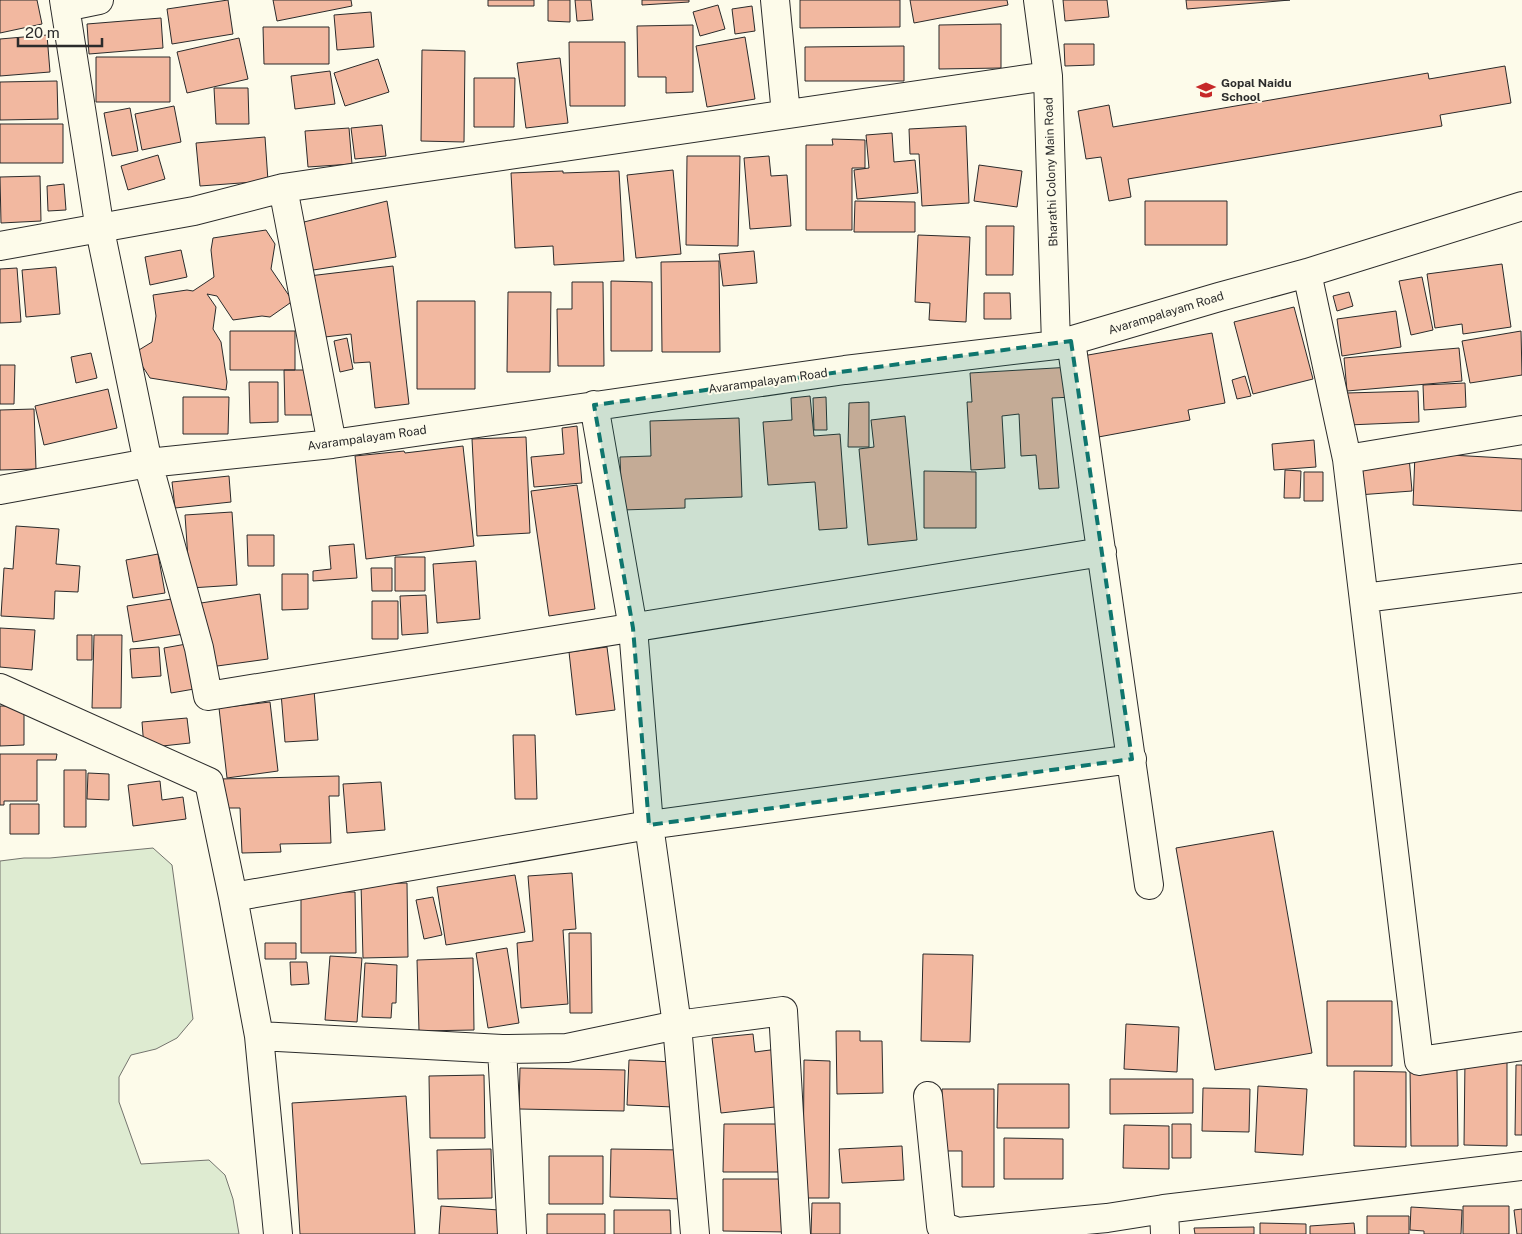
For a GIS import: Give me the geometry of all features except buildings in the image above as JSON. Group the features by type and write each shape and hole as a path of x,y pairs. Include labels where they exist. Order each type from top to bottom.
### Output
{"street":[{"path":"99,0 64,3 100,230 148,463 199,648 208,696 1102,552"},
{"path":"775,0 786,114"},
{"name":"Bharathi Colony Main Road","path":"1038,0 1048,76 1064,343 1102,552 1149,885"},
{"path":"0,246 100,230 194,211 283,188 1048,76"},
{"path":"283,188 332,444"},
{"name":"Avarampalayam Road","path":"0,490 148,463 332,444 845,370 1064,343 1307,273 1522,206"},
{"path":"1307,273 1347,459 1419,1060 1522,1046"},
{"path":"594,405 633,628 649,825 677,1025 695,1234"},
{"path":"1347,459 1522,430"},
{"path":"1364,598 1522,578"},
{"path":"0,688 209,782 259,1036 278,1234"},
{"path":"233,897 649,825 1132,759"},
{"path":"259,1036 502,1049 567,1048 677,1025 783,1011 796,1234"},
{"path":"502,1049 512,1234"},
{"path":"928,1096 941,1226 958,1232 1107,1218 1165,1221 1522,1166"}],"highlighted area":[{"path":"1071,341 1132,759 649,825 633,628 594,405"}],"green space":[{"path":"153,848 172,865 193,1019 177,1038 156,1049 131,1055 119,1077 119,1102 141,1164 209,1160 225,1175 233,1199 239,1234 0,1234 0,861"}],"place":[{"name":"Gopal Naidu School","path":"1206,90"}]}
